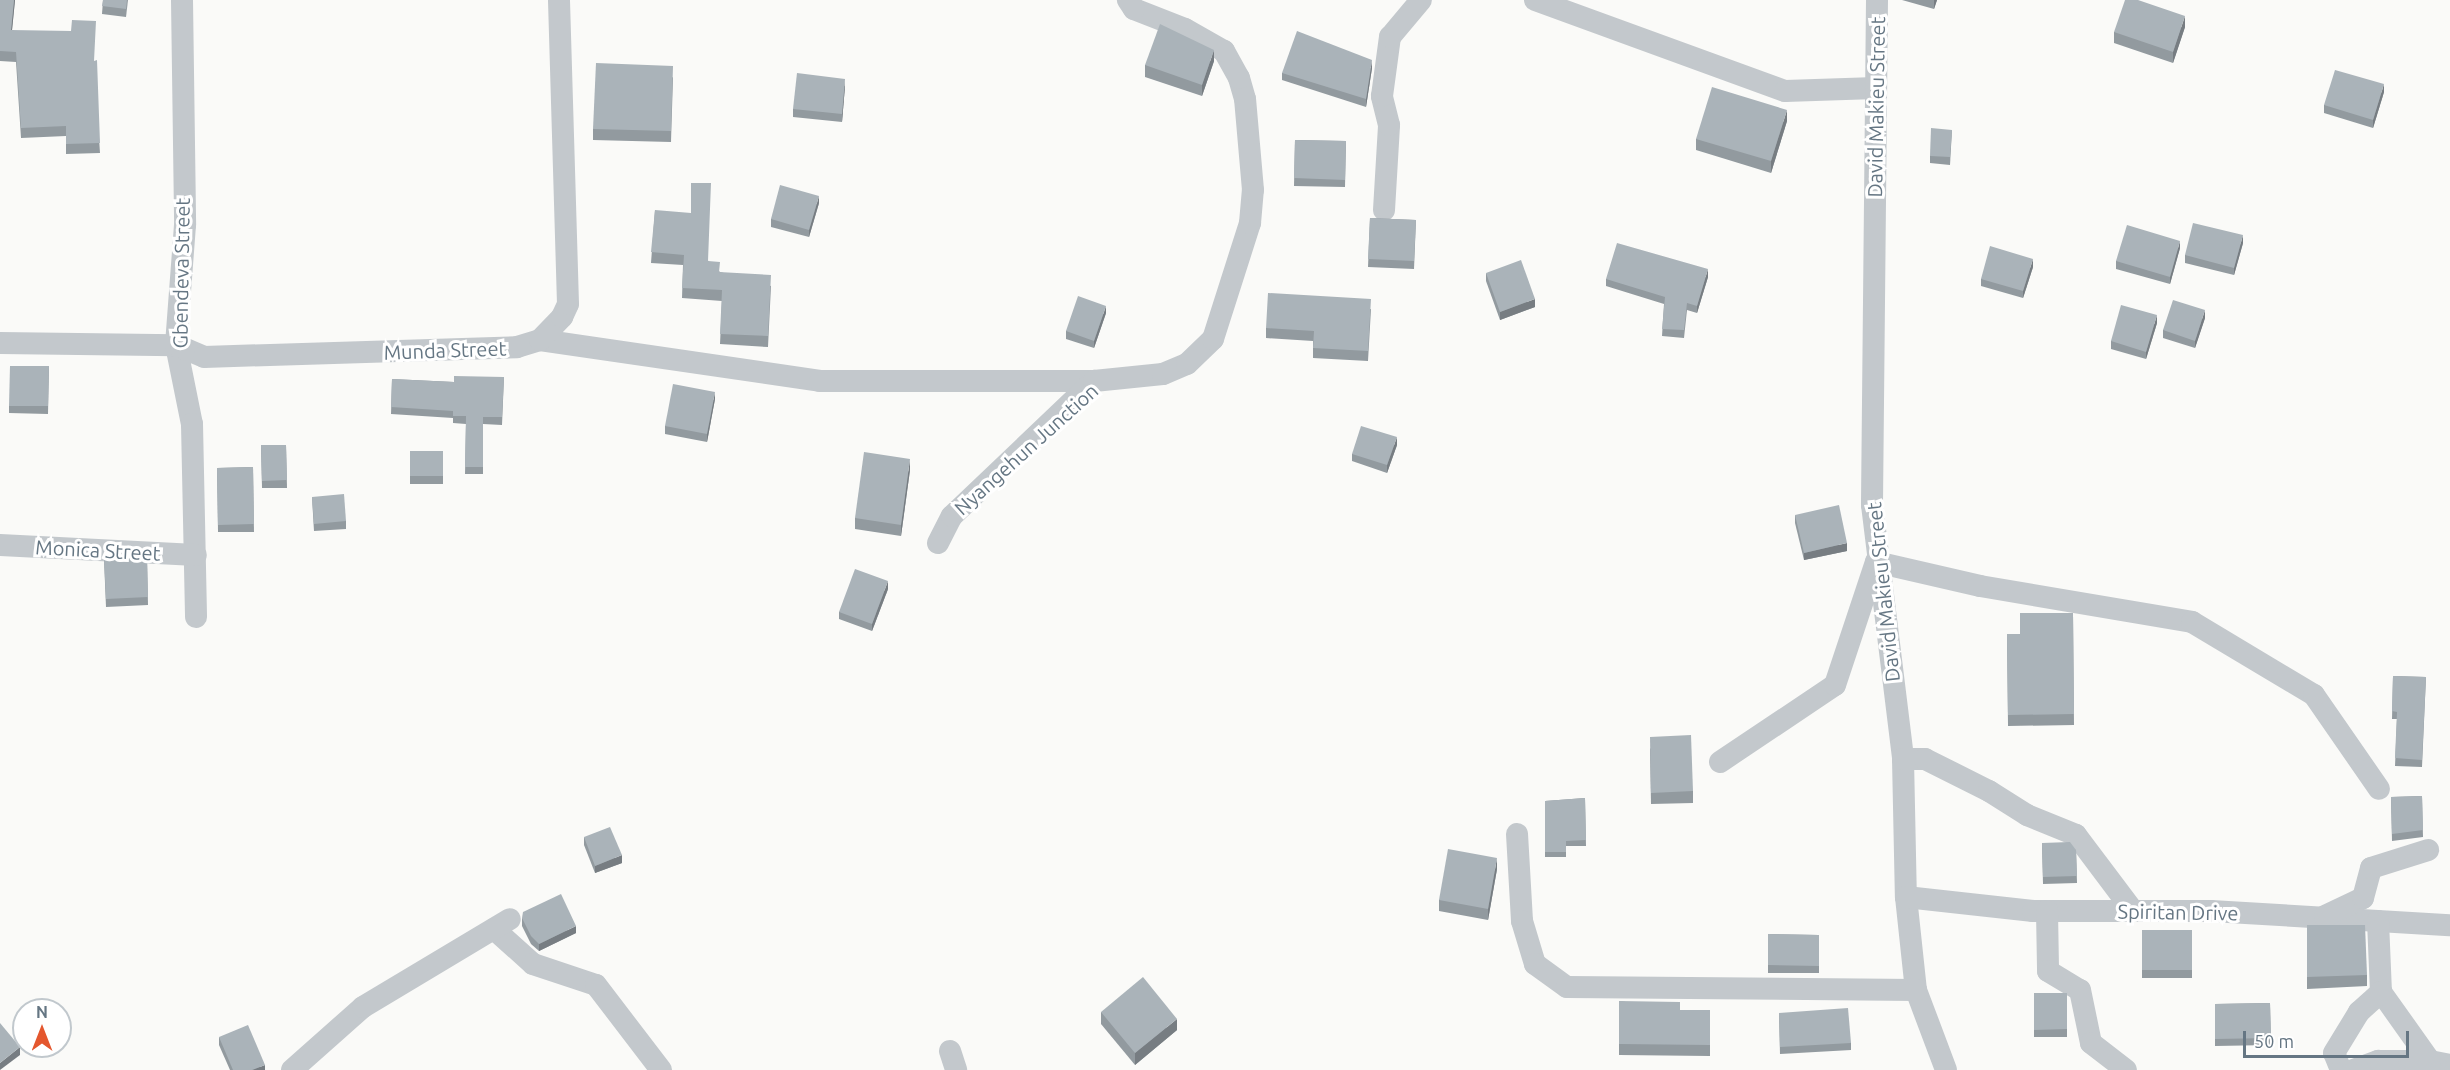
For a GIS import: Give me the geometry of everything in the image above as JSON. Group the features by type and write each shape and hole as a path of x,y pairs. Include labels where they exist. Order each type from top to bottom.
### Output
{"street":[{"name":"Gbendeva Street","path":"182,0 185,225 176,345 192,424 196,617"},
{"path":"540,340 562,317 568,304 559,0"},
{"name":"Nyangehun Junction","path":"938,543 952,516 1094,381 1163,374 1187,364 1213,339 1250,223 1253,190 1245,99 1231,59 1224,51 1185,29 1134,9 1128,0"},
{"path":"1384,210 1389,125 1382,96 1390,37 1421,0"},
{"path":"1535,0 1785,91 1876,88"},
{"name":"David Makieu Street","path":"1877,0 1872,505 1876,561 1903,759 1906,897 1916,990 1946,1070"},
{"name":"Munda Street","path":"0,343 176,345 204,357 334,355 517,347 540,340"},
{"path":"540,340 820,381 1094,381"},
{"name":"Monica Street","path":"0,545 196,555"},
{"path":"1720,762 1835,685 1876,561 1980,586 2192,622 2314,695 2379,789"},
{"path":"1903,759 1925,759 1989,791 2026,815 2076,835 2133,911"},
{"path":"1517,834 1522,921 1534,964 1567,987 1916,990"},
{"path":"2324,917 2363,898 2371,868 2428,850"},
{"name":"Spiritan Drive","path":"1906,897 2047,911 2133,911 2324,917 2450,926"},
{"path":"2047,911 2048,971 2080,990 2091,1044 2126,1070"},
{"path":"2378,921 2381,992 2440,1063"},
{"path":"292,1070 363,1006 502,924 533,964 596,985 662,1070"},
{"path":"2381,992 2359,1012 2334,1053 2338,1067 2378,1061 2440,1063"}],"building":[{"path":"0,0 14,0 11,30 71,31 72,20 96,21 94,61 97,60 100,143 66,144 66,126 21,128 16,52 0,51"},
{"path":"103,0 127,0 126,9 102,6"},
{"path":"2125,0 2138,0 2185,16 2173,52 2114,32"},
{"path":"1160,24 1214,50 1202,85 1145,65"},
{"path":"1297,31 1372,60 1366,99 1282,73"},
{"path":"596,63 673,66 671,131 593,129"},
{"path":"2335,70 2384,84 2373,120 2324,105"},
{"path":"797,73 845,79 842,114 793,109"},
{"path":"1712,87 1787,110 1771,161 1696,139"},
{"path":"1931,128 1952,130 1950,157 1930,156"},
{"path":"1295,140 1346,141 1345,180 1294,178"},
{"path":"691,183 711,183 708,261 720,262 719,272 771,275 768,336 720,334 722,290 682,288 684,255 651,252 655,210 691,213"},
{"path":"780,185 819,196 809,230 771,219"},
{"path":"1370,218 1416,220 1414,261 1368,259"},
{"path":"2193,223 2243,235 2234,268 2185,255"},
{"path":"2127,225 2180,241 2170,277 2116,261"},
{"path":"1617,243 1708,269 1697,306 1687,303 1684,330 1662,329 1665,297 1606,279"},
{"path":"1990,246 2033,259 2023,291 1981,279"},
{"path":"1521,260 1535,299 1500,312 1486,273"},
{"path":"1268,293 1371,299 1368,351 1313,348 1314,331 1266,328"},
{"path":"1078,296 1106,306 1094,341 1066,331"},
{"path":"2173,300 2205,310 2195,341 2163,330"},
{"path":"2121,305 2157,315 2146,352 2111,341"},
{"path":"10,366 49,366 48,406 9,406"},
{"path":"454,376 504,377 502,417 483,417 483,467 465,467 466,416 453,416 453,411 391,407 392,379 454,382"},
{"path":"673,384 715,392 707,434 665,426"},
{"path":"1361,426 1397,437 1387,465 1352,454"},
{"path":"261,445 286,445 287,480 262,481"},
{"path":"410,451 443,451 443,476 410,476"},
{"path":"864,452 910,459 901,525 855,518"},
{"path":"253,467 254,524 218,525 217,468"},
{"path":"344,494 346,521 314,524 312,497"},
{"path":"1839,505 1847,543 1804,553 1795,515"},
{"path":"147,558 148,597 106,599 104,559"},
{"path":"855,569 888,581 872,624 839,612"},
{"path":"2020,613 2073,613 2074,714 2008,715 2007,634 2020,634"},
{"path":"2393,676 2426,677 2422,760 2395,758 2397,712 2392,711"},
{"path":"1691,735 1693,791 1651,793 1650,737"},
{"path":"2422,796 2423,830 2392,834 2391,797"},
{"path":"1585,798 1586,840 1566,841 1566,852 1545,852 1545,801"},
{"path":"610,827 622,855 595,866 584,837"},
{"path":"2070,842 2076,850 2077,876 2043,877 2042,843"},
{"path":"1448,849 1497,858 1488,909 1439,900"},
{"path":"561,894 576,926 539,944 531,936 522,918 523,912"},
{"path":"2307,925 2365,925 2367,975 2307,977"},
{"path":"2142,930 2192,930 2192,970 2142,970"},
{"path":"1768,934 1819,935 1819,966 1768,965"},
{"path":"1143,977 1177,1019 1135,1053 1101,1012"},
{"path":"2034,993 2067,993 2067,1029 2034,1030"},
{"path":"1619,1001 1680,1002 1680,1010 1710,1010 1710,1045 1619,1044"},
{"path":"2270,1003 2271,1038 2215,1039 2215,1004"},
{"path":"1848,1008 1851,1043 1780,1047 1779,1013"},
{"path":"0,1023 12,1037 12,1053 0,1063"},
{"path":"248,1025 265,1065 252,1070 233,1070 219,1037"}]}
